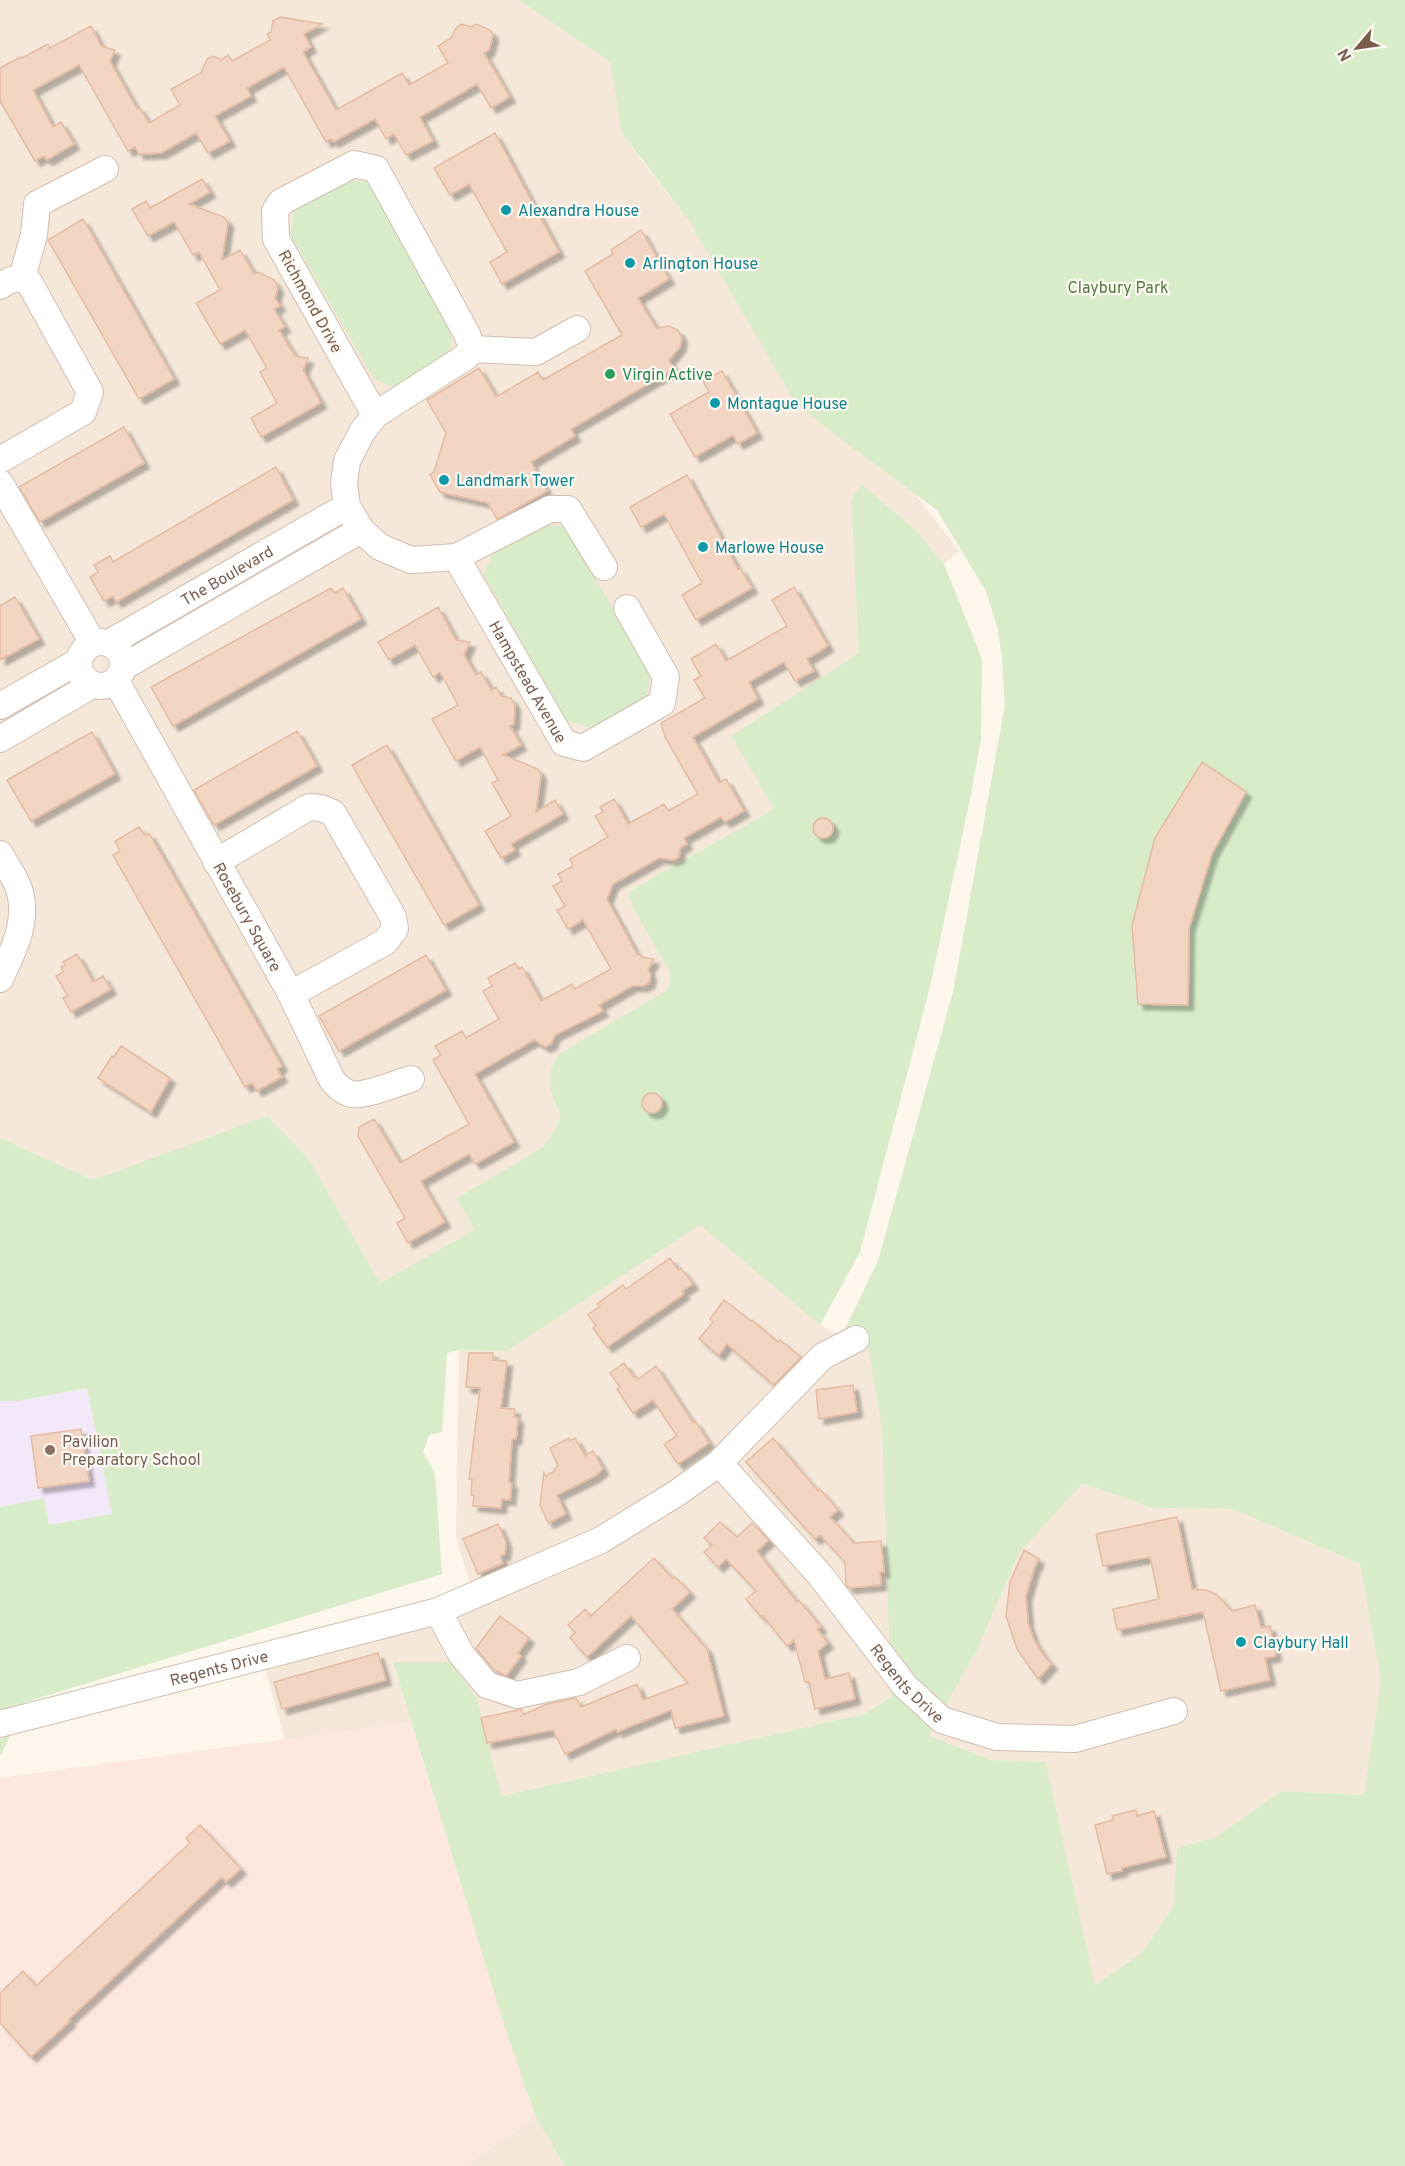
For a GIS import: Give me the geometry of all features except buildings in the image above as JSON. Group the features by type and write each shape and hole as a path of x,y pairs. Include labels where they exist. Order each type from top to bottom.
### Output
{"street":[{"name":"Richmond Drive","path":"375,415 276,239 275,211 280,202 354,164 376,169 467,334 472,349"},
{"path":"0,460 83,412 90,392 29,282 11,282 34,234 37,204 105,169"},
{"path":"577,329 536,352 472,349 466,356 375,415 362,432 347,461 344,483 347,506 361,530 380,547 411,560 456,557 550,509 568,509 604,567"},
{"path":"0,483 94,649"},
{"name":"The Boulevard","path":"0,706 94,649 347,506"},
{"name":"The Boulevard","path":"0,738 110,678 361,530"},
{"name":"Hampstead Avenue","path":"456,557 564,742 580,748 584,748 662,703 666,677 627,608"},
{"path":"94,649 120,652 110,678 83,678 80,673 94,649"},
{"name":"Rosebury Square","path":"110,678 291,994 332,1080 352,1095 411,1078"},
{"path":"216,862 309,807 321,808 333,813 393,917 395,929 385,942 291,994"},
{"path":"0,854 20,891 22,913 20,931 0,979"},
{"name":"Regents Drive","path":"0,1724 438,1611 601,1540 676,1494 719,1463 823,1356 856,1339"},
{"name":"Regents Drive","path":"719,1463 820,1575 905,1686 942,1720 997,1737 1075,1739 1174,1711"},
{"path":"438,1611 461,1654 487,1685 517,1695 579,1682 627,1658"}],"shaded area":[{"path":"0,0 519,0 610,62 622,133 689,221 847,444 915,494 959,551 944,564 916,530 861,484 851,501 859,653 731,736 774,809 633,889 637,915 669,971 670,982 667,990 625,1015 556,1103 560,1115 556,1128 543,1147 457,1198 474,1230 380,1283 309,1159 267,1117 93,1180 0,1138"},
{"path":"700,1225 820,1325 869,1350 882,1429 891,1697 864,1714 500,1796 477,1699 393,1662 411,1722 285,1740 262,1658 474,1596 456,1537 459,1350 507,1351"},
{"name":"Pavilion Preparatory School","path":"87,1388 112,1514 49,1525 44,1498 0,1507 0,1401 17,1401"},
{"path":"1083,1483 1152,1508 1232,1509 1360,1564 1381,1681 1364,1795 1281,1791 1216,1837 1177,1848 1173,1907 1143,1952 1095,1985 1046,1762 991,1760 929,1737 977,1650 1019,1553"},
{"path":"411,1722 503,2022 536,2118 465,2166 0,2166 0,1778"},
{"path":"536,2118 565,2166 465,2166"}],"green space":[{"name":"Claybury Park","path":"519,0 1405,0 1405,2166 565,2166 536,2118 503,2022 393,1662 449,1662 477,1698 501,1796 864,1714 891,1697 882,1429 869,1350 842,1335 878,1261 953,992 1005,705 997,626 986,591 937,510 847,444 795,402 689,221 622,133 610,62","holes":["1083,1483 1152,1508 1232,1509 1360,1564 1381,1681 1364,1795 1281,1791 1216,1837 1177,1848 1173,1907 1143,1952 1095,1985 1046,1762 991,1760 929,1736 977,1650 1019,1553"]},
{"path":"349,181 369,182 453,332 450,353 393,387 374,379 290,234 294,211"},
{"path":"861,484 916,530 944,564 982,659 981,739 930,987 860,1252 820,1325 700,1225 507,1351 459,1350 447,1353 442,1432 429,1435 423,1452 435,1473 442,1574 26,1702 0,1757 0,1507 44,1498 49,1525 112,1514 87,1388 17,1401 0,1401 0,1138 93,1180 267,1116 309,1159 380,1283 474,1230 457,1198 543,1147 556,1128 560,1115 549,1078 559,1054 667,990 670,982 669,971 637,915 628,894 633,889 774,809 731,736 859,653 851,500"},
{"path":"545,524 566,527 651,675 646,699 591,728 567,721 484,575 492,554"}],"place":[{"name":"Alexandra House","path":"506,210"},
{"name":"Arlington House","path":"630,263"},
{"name":"Virgin Active","path":"610,374"},
{"name":"Montague House","path":"715,403"},
{"name":"Landmark Tower","path":"444,480"},
{"name":"Marlowe House","path":"703,547"},
{"name":"Pavilion Preparatory School","path":"50,1450"},
{"name":"Claybury Hall","path":"1241,1642"}]}
